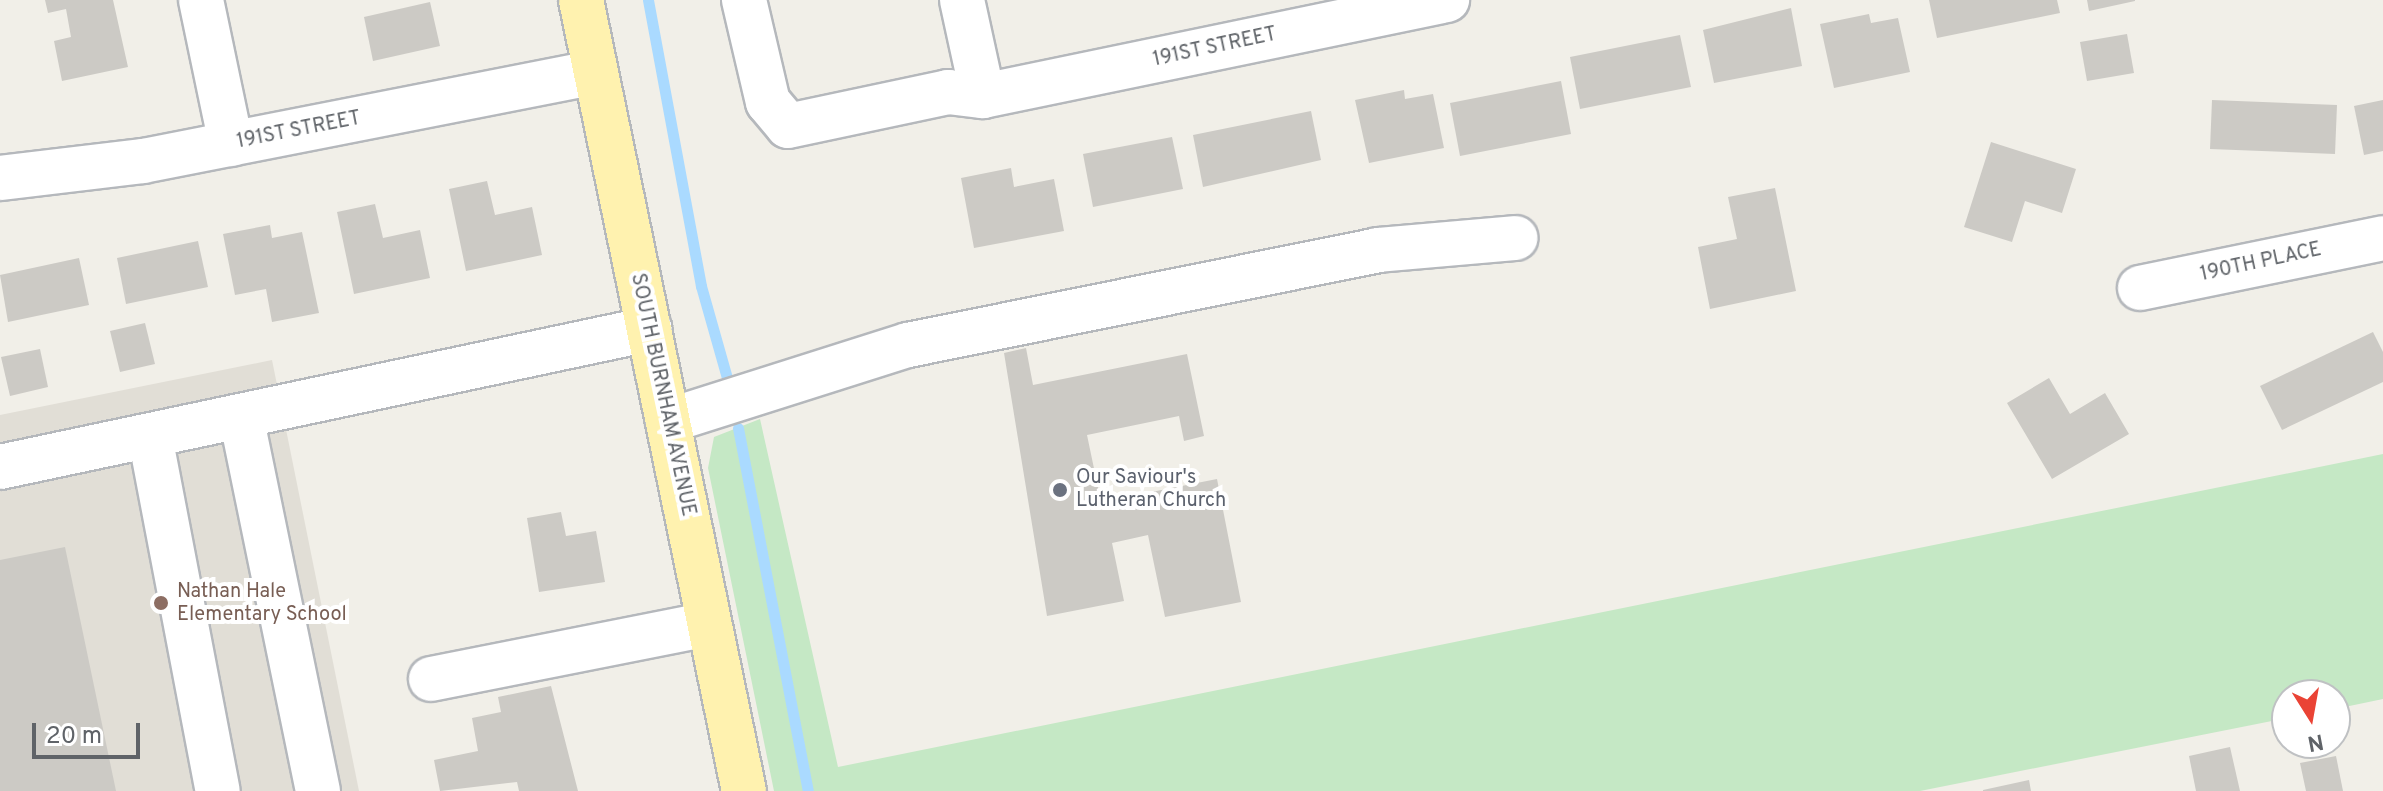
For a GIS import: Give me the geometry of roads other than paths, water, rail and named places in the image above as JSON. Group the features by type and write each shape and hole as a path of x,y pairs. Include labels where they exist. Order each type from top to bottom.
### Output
{"main road":[{"name":"SOUTH BURNHAM AVENUE","path":"581,0 744,791"}],"street":[{"path":"201,0 231,144"},
{"name":"191ST STREET","path":"744,0 768,102 788,126 948,92 983,96 1447,0"},
{"path":"962,0 983,96"},
{"name":"191ST STREET","path":"0,178 231,144 595,72"},
{"path":"668,421 908,345 1378,250 1515,238"},
{"name":"190TH PLACE","path":"2140,288 2383,238"},
{"path":"0,467 649,329"},
{"path":"241,416 318,791"},
{"path":"150,436 218,791"},
{"path":"431,679 709,624"}],"waterway":[{"path":"648,0 701,286 727,378"},
{"path":"738,428 808,791"}],"place":[{"name":"Our Saviour's Lutheran Church","path":"1060,490"},
{"name":"Nathan Hale Elementary School","path":"161,603"}]}
